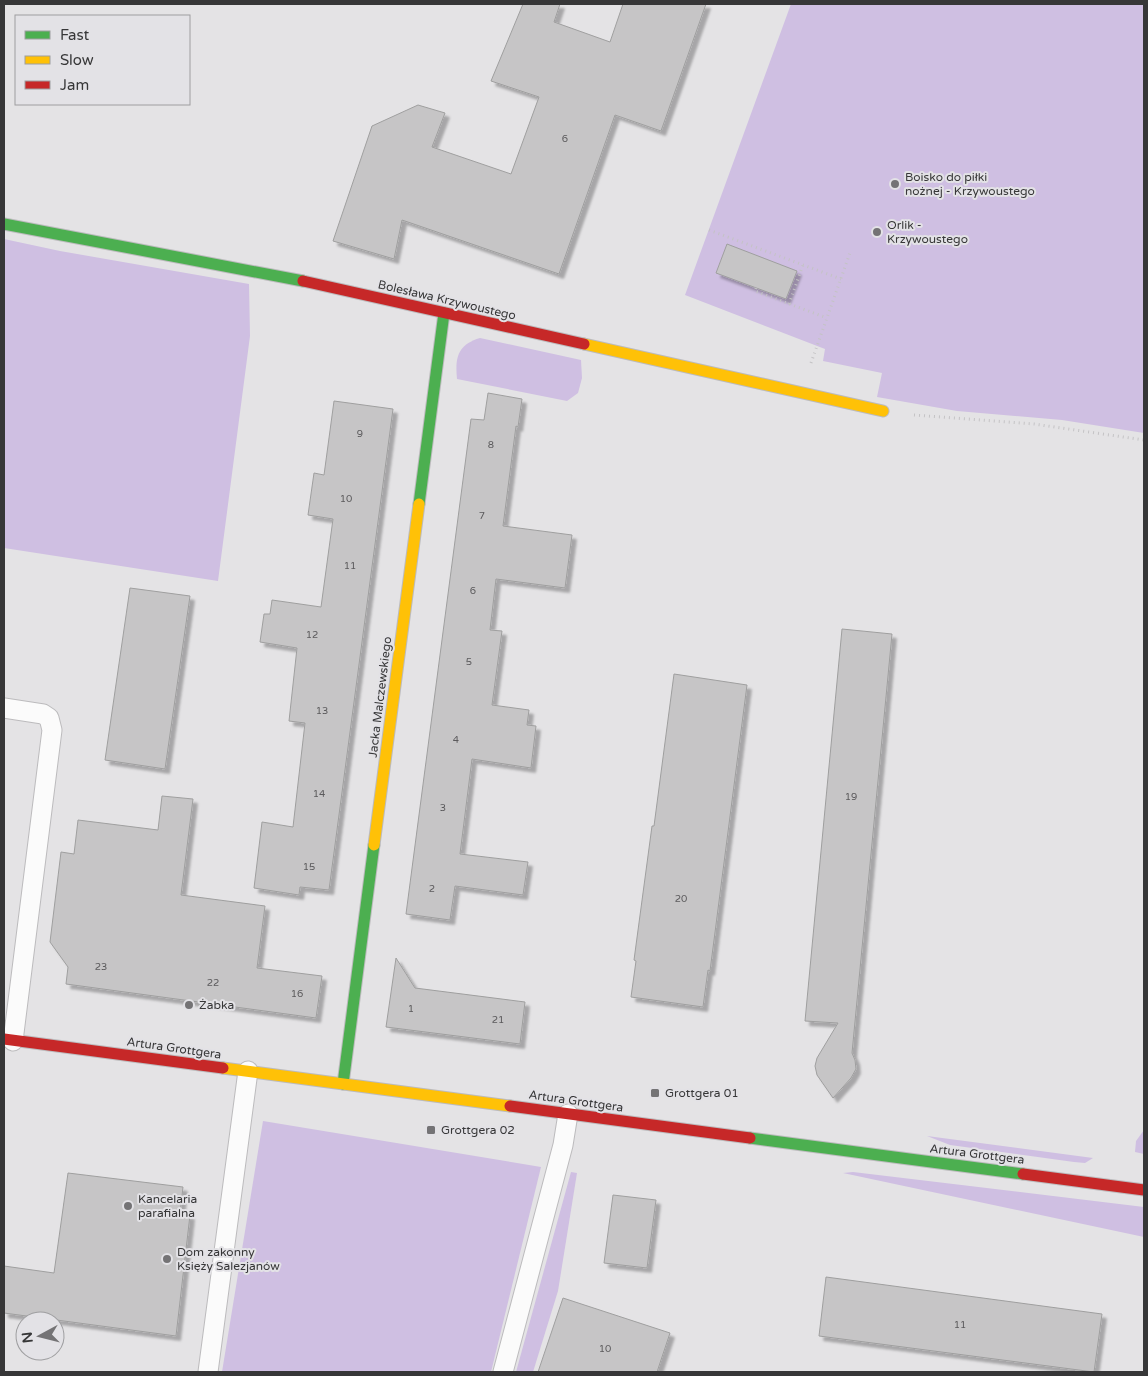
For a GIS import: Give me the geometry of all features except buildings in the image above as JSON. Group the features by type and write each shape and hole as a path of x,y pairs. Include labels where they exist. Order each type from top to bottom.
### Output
{"street":[{"name":"Bolesława Krzywoustego","path":"4,224 286,277 883,411"},
{"name":"Jacka Malczewskiego","path":"343,1084 444,313"},
{"name":"Artura Grottgera","path":"9,1040 1144,1190"}],"lane":[{"path":"4,708 43,714 49,718 51,723 9,1040"},
{"path":"208,1372 248,1072"},
{"path":"504,1372 559,1161 568,1114"}],"path":[{"path":"708,230 841,279"},
{"path":"801,393 851,250"},
{"path":"789,304 794,285 803,265"},
{"path":"756,288 755,291 827,318"},
{"path":"883,411 955,420 1034,424 1144,440"}],"shaded area":[{"path":"791,4 1144,4 1144,433 1062,420 957,411 877,397 882,373 823,361 825,349 685,295"},
{"path":"4,239 60,251 249,284 250,336 218,581 4,548"},
{"path":"480,338 581,360 582,378 578,393 567,401 457,379 457,359 459,353 466,344"},
{"path":"263,1121 541,1167 491,1372 222,1372"},
{"path":"1144,1130 1144,1154 1135,1152 1136,1141"},
{"path":"927,1136 1093,1158 1085,1163 1074,1162 950,1145"},
{"path":"571,1172 577,1173 558,1291 533,1372 516,1372"},
{"path":"853,1172 1144,1207 1144,1237 843,1173"}],"traffic: fast":[{"path":"4,224 303,281"},
{"path":"419,504 444,313"},
{"path":"343,1084 374,845"},
{"path":"750,1138 1023,1174"}],"traffic: slow":[{"path":"584,344 883,411"},
{"path":"374,845 419,504"},
{"path":"223,1068 510,1106"}],"traffic: jam":[{"path":"303,281 584,344"},
{"path":"4,1039 223,1068"},
{"path":"510,1106 750,1138"},
{"path":"1023,1174 1144,1190"}],"place":[{"name":"Boisko do piłki nożnej - Krzywoustego","path":"895,184"},
{"name":"Orlik - Krzywoustego","path":"877,232"},
{"name":"Żabka","path":"189,1005"},
{"name":"Grottgera 01","path":"655,1093"},
{"name":"Grottgera 02","path":"431,1130"},
{"name":"Kancelaria parafialna","path":"128,1206"},
{"name":"Dom zakonny Księży Salezjanów","path":"167,1259"}]}
